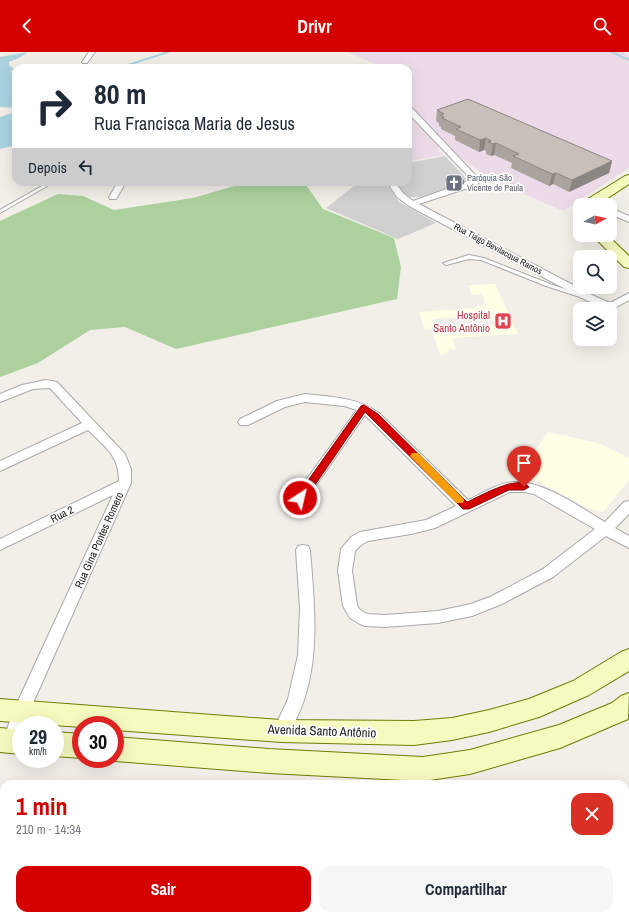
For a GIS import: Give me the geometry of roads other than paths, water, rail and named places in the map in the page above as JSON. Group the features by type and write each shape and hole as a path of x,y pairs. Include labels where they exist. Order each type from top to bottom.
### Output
{"main road":[{"path":"600,198 629,179"},
{"path":"607,242 627,258"},
{"name":"Avenida Santo Antônio","path":"10,711 281,731 414,733 452,729 489,721 531,709 581,688 629,659"},
{"path":"124,750 269,761 423,768 470,762 560,736 620,711 629,704"}],"street":[{"path":"85,62 92,52"},
{"path":"412,113 476,180 474,183 412,204"},
{"path":"113,197 120,186"},
{"name":"Rua Tiago Bevilacqua Ramos","path":"394,186 400,195 412,204 590,298 611,307 629,296"},
{"path":"617,214 629,219"},
{"name":"Rua Gina Pontes Romero","path":"0,398 35,384 44,383 53,385 121,457 125,469 125,483 10,711 11,741"},
{"path":"244,422 281,404 305,398 345,402 364,408 375,416 466,507"},
{"path":"300,498 364,408"},
{"path":"0,466 90,424"},
{"name":"Rua 2","path":"0,545 125,483"},
{"path":"629,506 606,529 575,551 548,573 497,600 472,610 438,617 385,621 365,620 355,614 350,606 345,571 348,549 356,541 365,536 411,529 430,524 508,487 524,487 538,490 606,529 629,543"},
{"path":"281,731 296,700 306,654 307,609 303,550"}],"lane":[{"path":"0,212 45,186"},
{"path":"446,263 468,257 482,259 548,286 590,298"}],"water":[{"path":"28,52 9,62 9,65 12,67 12,70 10,72 12,72 12,108 0,107 0,57"},
{"path":"12,113 12,146 0,149 0,117"}],"waterway":[{"path":"131,64 168,52"},
{"path":"612,52 629,60"}],"place":[{"name":"Paróquia São Vicente de Paula","path":"454,183"},
{"name":"Hospital Santo Antônio","path":"503,321"}]}
